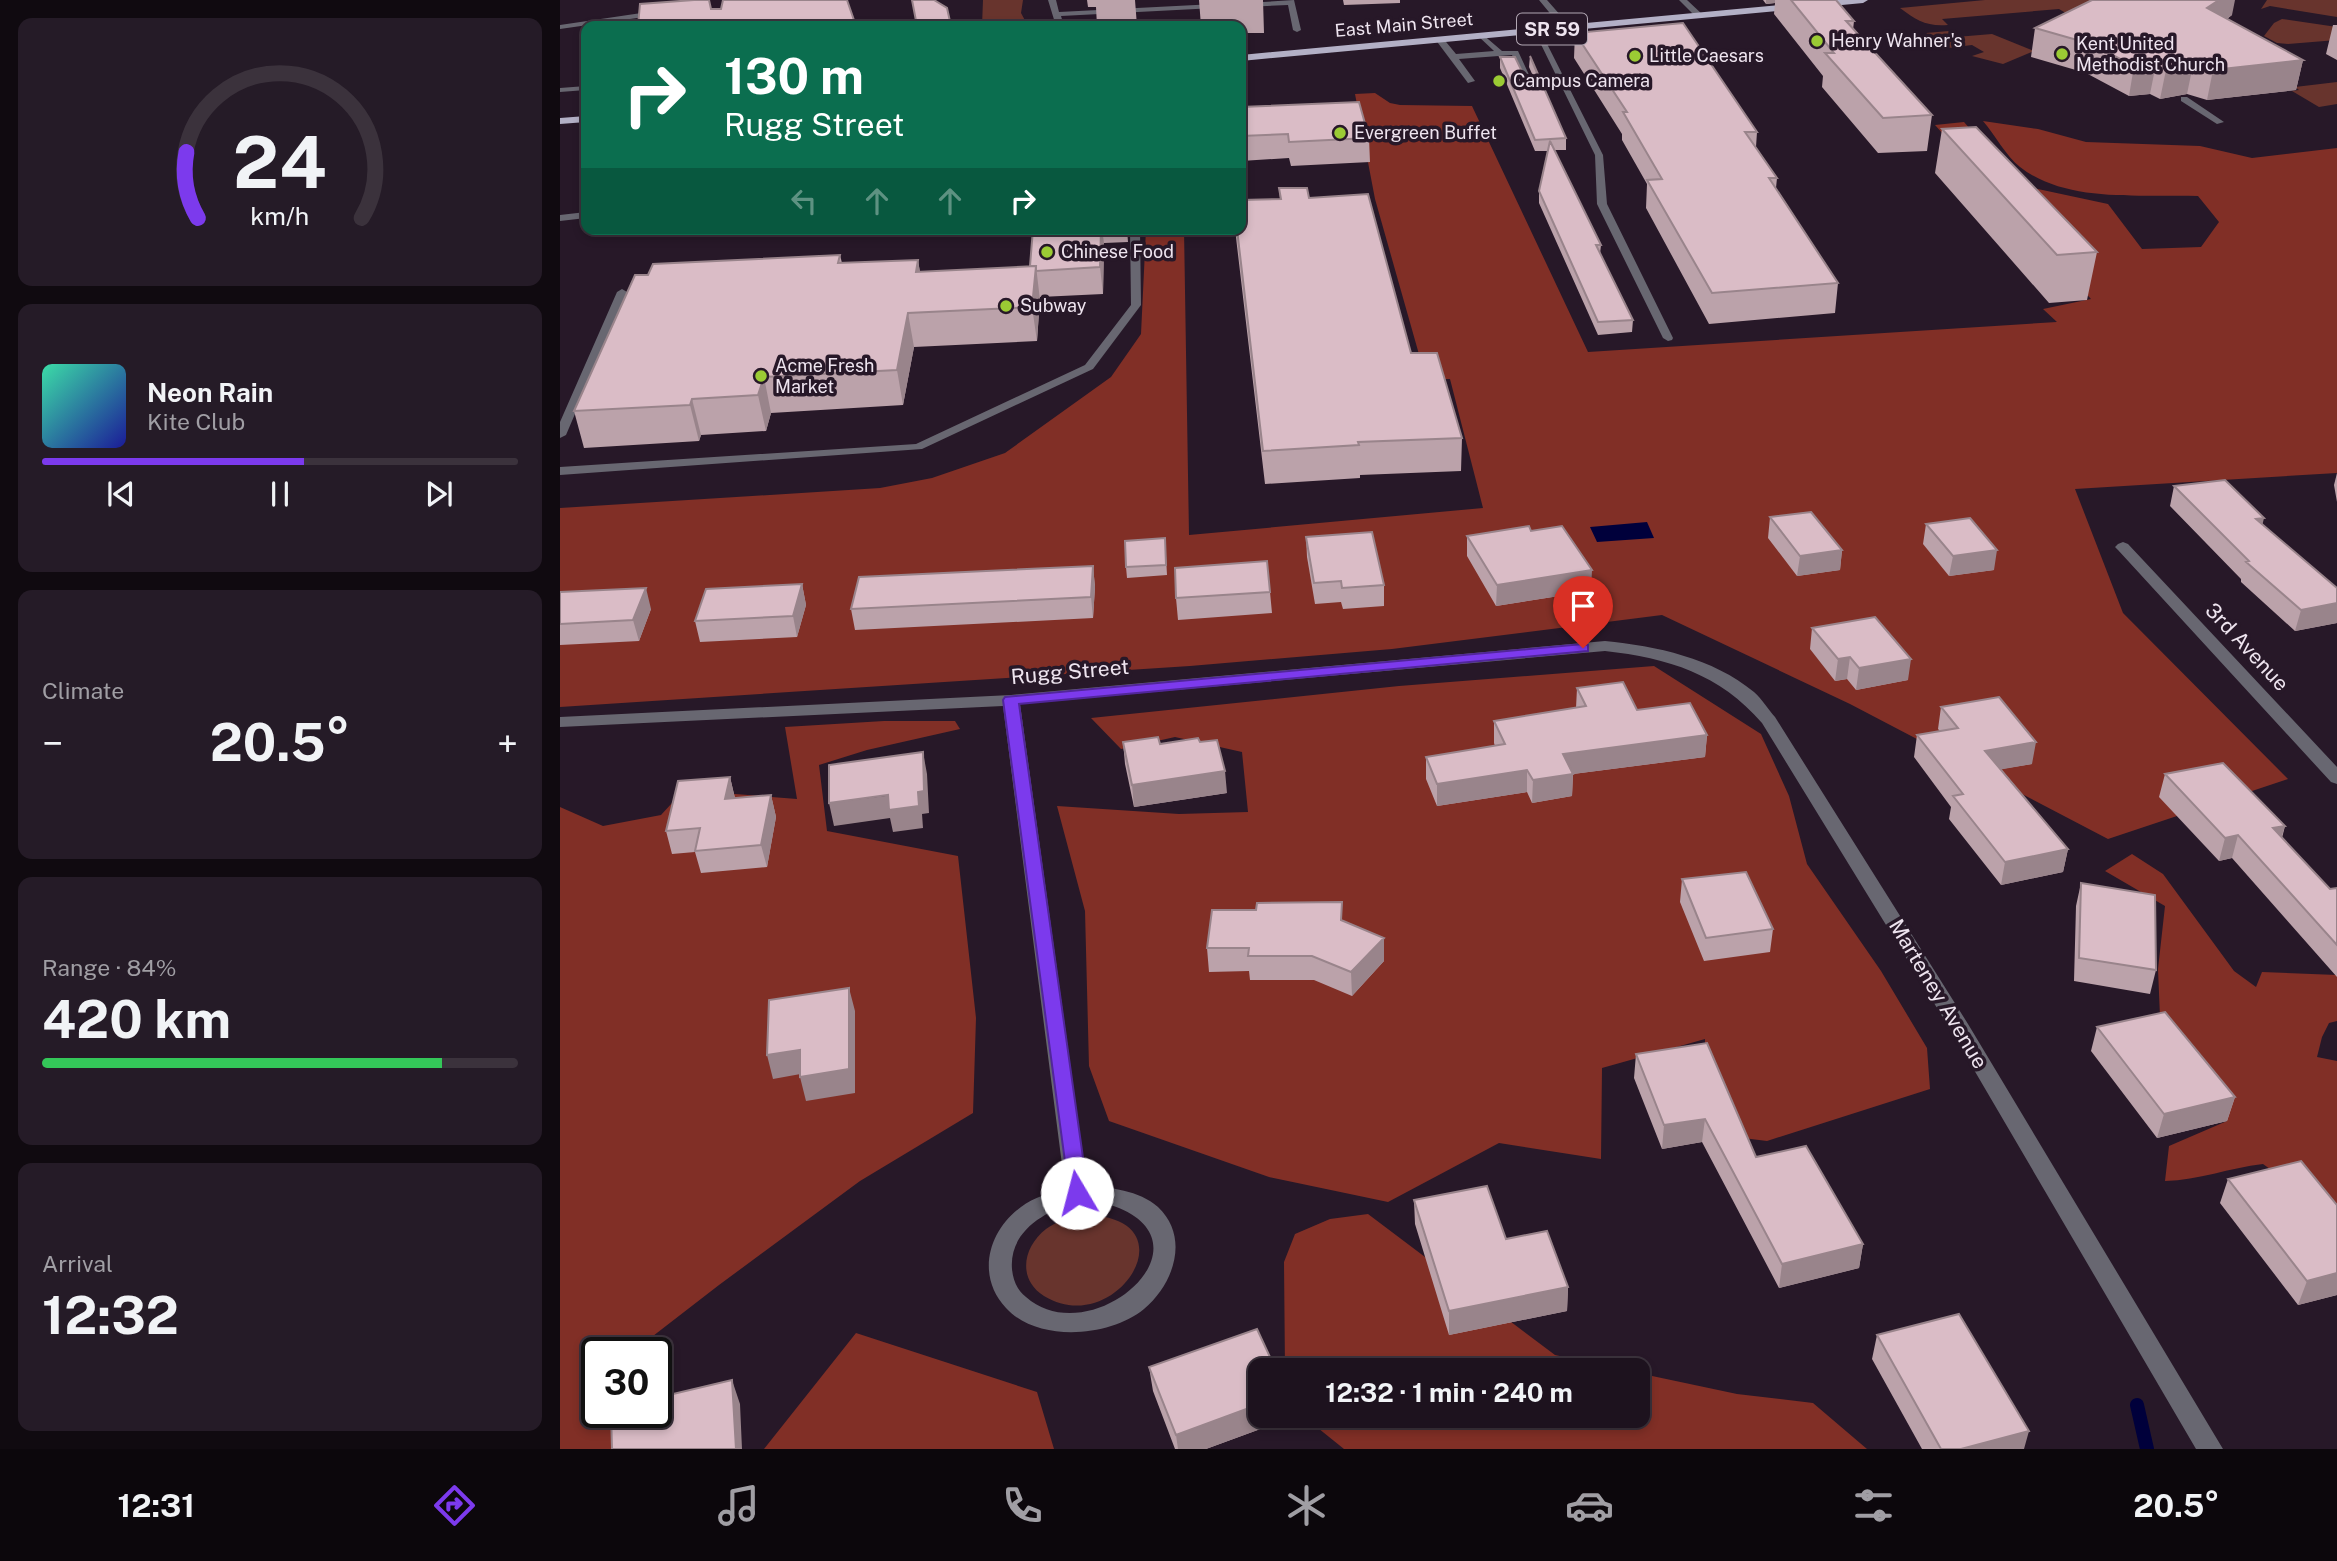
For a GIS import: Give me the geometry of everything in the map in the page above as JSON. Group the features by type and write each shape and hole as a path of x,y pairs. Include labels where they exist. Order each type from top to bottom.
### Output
{"main road":[{"name":"East Main Street","path":"1246,58 1699,15 1809,2 1863,0"},
{"path":"560,121 581,119"}],"street":[{"name":"3rd Avenue","path":"2123,548 2337,778"},
{"name":"Marteney Avenue","path":"1583,648 1629,647 1680,660 1727,681 1748,696 1769,721 1954,1017 2210,1449"},
{"name":"Rugg Street","path":"560,722 1011,700 1583,648"},
{"path":"1011,700 1077,1193"},
{"path":"1077,1193 1103,1193 1127,1198 1147,1209 1160,1226 1166,1245 1163,1266 1152,1286 1133,1304 1109,1317 1081,1322 1053,1322 1027,1313 1009,1298 999,1278 999,1256 1009,1234 1027,1215 1050,1201 1077,1193"}],"lane":[{"path":"1052,0 1058,21"},
{"path":"1543,0 1566,27"},
{"path":"1683,0 1699,15"},
{"path":"1236,5 1290,1 1297,30"},
{"path":"1056,14 1167,4 1222,6"},
{"path":"593,21 663,12"},
{"path":"562,25 581,23"},
{"path":"1536,30 1599,155 1602,204 1668,338"},
{"path":"1481,35 1500,53"},
{"path":"1439,39 1471,81"},
{"path":"1454,57 1515,53 1533,92"},
{"path":"560,90 581,88"},
{"path":"2184,99 2220,122"},
{"path":"560,218 581,216"},
{"path":"560,471 918,447 1089,367 1136,305 1135,235"},
{"path":"560,435 622,292"}],"shaded area":[{"path":"983,0 1023,0 1021,13 1025,21 982,21"},
{"path":"1985,0 2201,0 2069,15 2059,9 1942,19 1948,25 1922,22 1900,8"},
{"path":"2267,0 2337,0 2337,17 2270,6 2261,9"},
{"path":"2282,19 2337,27 2337,40 2288,44 2277,43 2264,36 2274,23"},
{"path":"1949,31 1956,37 1992,34 2034,51 2003,64 1972,56 1984,52 1972,45 1948,48 1926,33"},
{"path":"2337,82 2337,104 2319,107 2292,91 2299,90 2295,87"},
{"path":"1375,93 1390,103 1400,105 1472,106 1588,352 2057,322 2043,309 2091,299 1935,125 1964,122 2019,185 2108,204 2142,249 2201,247 2219,222 2198,196 2106,195 2060,187 2039,179 2015,162 1983,121 2038,129 2086,142 2200,146 2252,158 2337,148 2337,473 2075,489 2123,613 2288,779 2108,839 1850,704 1662,615 1392,649 1190,666 560,707 560,508 880,488 932,478 1005,453 1111,377 1141,334 1146,235 1184,235 1189,535 1483,508 1450,379 1426,379 1375,199 1355,94"},
{"path":"1647,522 1654,538 1597,542 1590,527"},
{"path":"1654,666 1761,734 1789,796 1807,864 1881,971 1927,1048 1930,1089 1767,1141 1735,1137 1705,1067 1705,1039 1602,1068 1601,1159 1499,1143 1388,1202 1269,1177 1109,1121 1089,1066 1085,911 1057,806 1179,814 1248,812 1242,752 1175,737 1121,749 1091,718 1399,686"},
{"path":"884,721 955,721 960,729 867,750 819,765 827,831 958,856 976,1018 973,1113 860,1181 653,1337 581,1337 581,1428 624,1428 620,1449 560,1449 560,807 603,826 661,815 684,790 797,799 785,727"},
{"path":"2132,854 2163,874 2234,971 2256,987 2262,972 2337,975 2337,1021 2329,1023 2317,1057 2337,1061 2337,1240 2292,1185 2263,1164 2165,1181 2169,1146 2227,1121 2160,1017 2158,969 2165,906 2105,871"},
{"path":"1368,1214 1555,1355 1569,1358 1285,1358 1284,1262 1295,1234 1330,1219"},
{"path":"1080,1215 1115,1220 1134,1233 1139,1252 1133,1272 1118,1290 1097,1302 1071,1305 1044,1296 1035,1289 1030,1281 1026,1263 1038,1236 1062,1220"},
{"path":"856,1333 1037,1392 1054,1449 764,1449"},
{"path":"1650,1376 1737,1394 1813,1403 1867,1449 1344,1449 1318,1428 1650,1428"}],"building":[{"path":"709,0 711,9 721,9 723,0 847,0 854,21 638,21 640,4"},
{"path":"912,0 934,0 947,8 950,21 916,21"},
{"path":"1791,0 1836,0 1854,21 1846,21 1932,115 1883,118 1825,53 1834,53"},
{"path":"2092,0 2219,0 2207,8 2303,60 2213,70 2193,65 2166,70 2156,64 2134,66 2091,44 2035,28"},
{"path":"1683,23 1757,132 1745,132 1777,178 1769,178 1838,283 1712,293 1647,180 1662,179 1623,112 1627,112 1575,33"},
{"path":"1530,56 1566,138 1535,140 1500,57 1515,57 1527,82 1537,85 1540,80"},
{"path":"1359,102 1369,138 1289,142 1288,134 1246,136 1246,107"},
{"path":"1976,127 2097,252 2057,255 1942,129"},
{"path":"1550,141 1601,245 1596,245 1633,320 1598,322 1539,191"},
{"path":"1279,188 1307,188 1309,198 1368,194 1411,353 1437,353 1462,438 1358,442 1359,445 1263,451 1238,235 1246,235 1246,200 1281,199"},
{"path":"1033,235 1101,235 1100,267 1036,271 1036,266 1030,266"},
{"name":"Acme Fresh Market","path":"840,255 838,263 918,260 916,272 1036,266 1032,307 908,313 897,370 764,377 758,395 692,399 690,405 574,411 635,275 648,275 653,264"},
{"path":"2225,480 2264,518 2256,519 2337,588 2337,603 2301,610 2246,562 2249,561 2174,486"},
{"path":"1811,512 1842,550 1800,556 1770,517"},
{"path":"1970,518 1997,550 1953,556 1926,524"},
{"path":"1529,526 1531,531 1562,526 1592,570 1497,585 1467,536"},
{"path":"1372,532 1384,585 1342,588 1341,581 1314,583 1306,537"},
{"path":"1165,538 1166,565 1126,567 1125,541"},
{"path":"1267,561 1270,592 1176,598 1175,568"},
{"path":"1093,566 1091,597 851,609 859,577"},
{"path":"802,584 793,616 695,621 706,589"},
{"path":"646,588 633,620 560,624 560,592"},
{"path":"1875,617 1911,659 1859,668 1850,657 1838,659 1812,628"},
{"path":"1623,682 1637,710 1690,703 1707,735 1563,754 1573,774 1533,780 1527,770 1437,784 1426,757 1505,744 1494,721 1586,706 1577,688"},
{"path":"1999,697 2036,742 1985,751 2068,849 2005,862 1953,796 1963,794 1917,735 1958,728 1941,707"},
{"path":"1158,737 1160,744 1198,738 1200,742 1217,740 1225,771 1132,785 1123,742"},
{"path":"923,752 924,791 918,792 919,806 889,810 888,795 829,803 829,765"},
{"path":"2223,763 2285,826 2273,828 2330,889 2337,888 2337,945 2238,835 2225,838 2165,774"},
{"path":"730,777 725,799 771,795 761,845 695,851 700,828 666,831 678,781"},
{"path":"1746,872 1773,929 1706,938 1682,879"},
{"path":"2081,883 2155,895 2156,970 2079,958"},
{"path":"1342,902 1341,920 1384,938 1351,972 1312,956 1248,956 1249,948 1207,948 1212,910 1256,910 1257,903"},
{"path":"849,988 849,1069 800,1077 800,1050 767,1055 769,1000"},
{"path":"2165,1012 2235,1097 2164,1114 2097,1027"},
{"path":"1707,1043 1756,1157 1806,1146 1863,1244 1782,1264 1705,1119 1664,1125 1636,1054"},
{"path":"2301,1161 2337,1205 2337,1273 2307,1281 2228,1179"},
{"path":"1487,1186 1506,1239 1547,1231 1568,1287 1449,1311 1414,1200"},
{"path":"1959,1314 2029,1431 1961,1449 1941,1449 1877,1335"},
{"path":"1257,1329 1270,1358 1248,1358 1248,1408 1176,1435 1149,1367"},
{"path":"732,1380 736,1449 612,1449 611,1428 672,1428 672,1394"}],"waterway":[{"path":"2137,1405 2147,1449"}],"place":[{"name":"Henry Wahner's","path":"1817,41"},
{"name":"Kent United Methodist Church","path":"2062,54"},
{"name":"Little Caesars","path":"1635,56"},
{"name":"Campus Camera","path":"1499,81"},
{"name":"Evergreen Buffet","path":"1340,133"},
{"name":"Chinese Food","path":"1047,252"},
{"name":"Subway","path":"1006,306"},
{"name":"Acme Fresh Market","path":"761,376"}],"route":[{"path":"1077,1193 1011,700 1583,648"}]}
